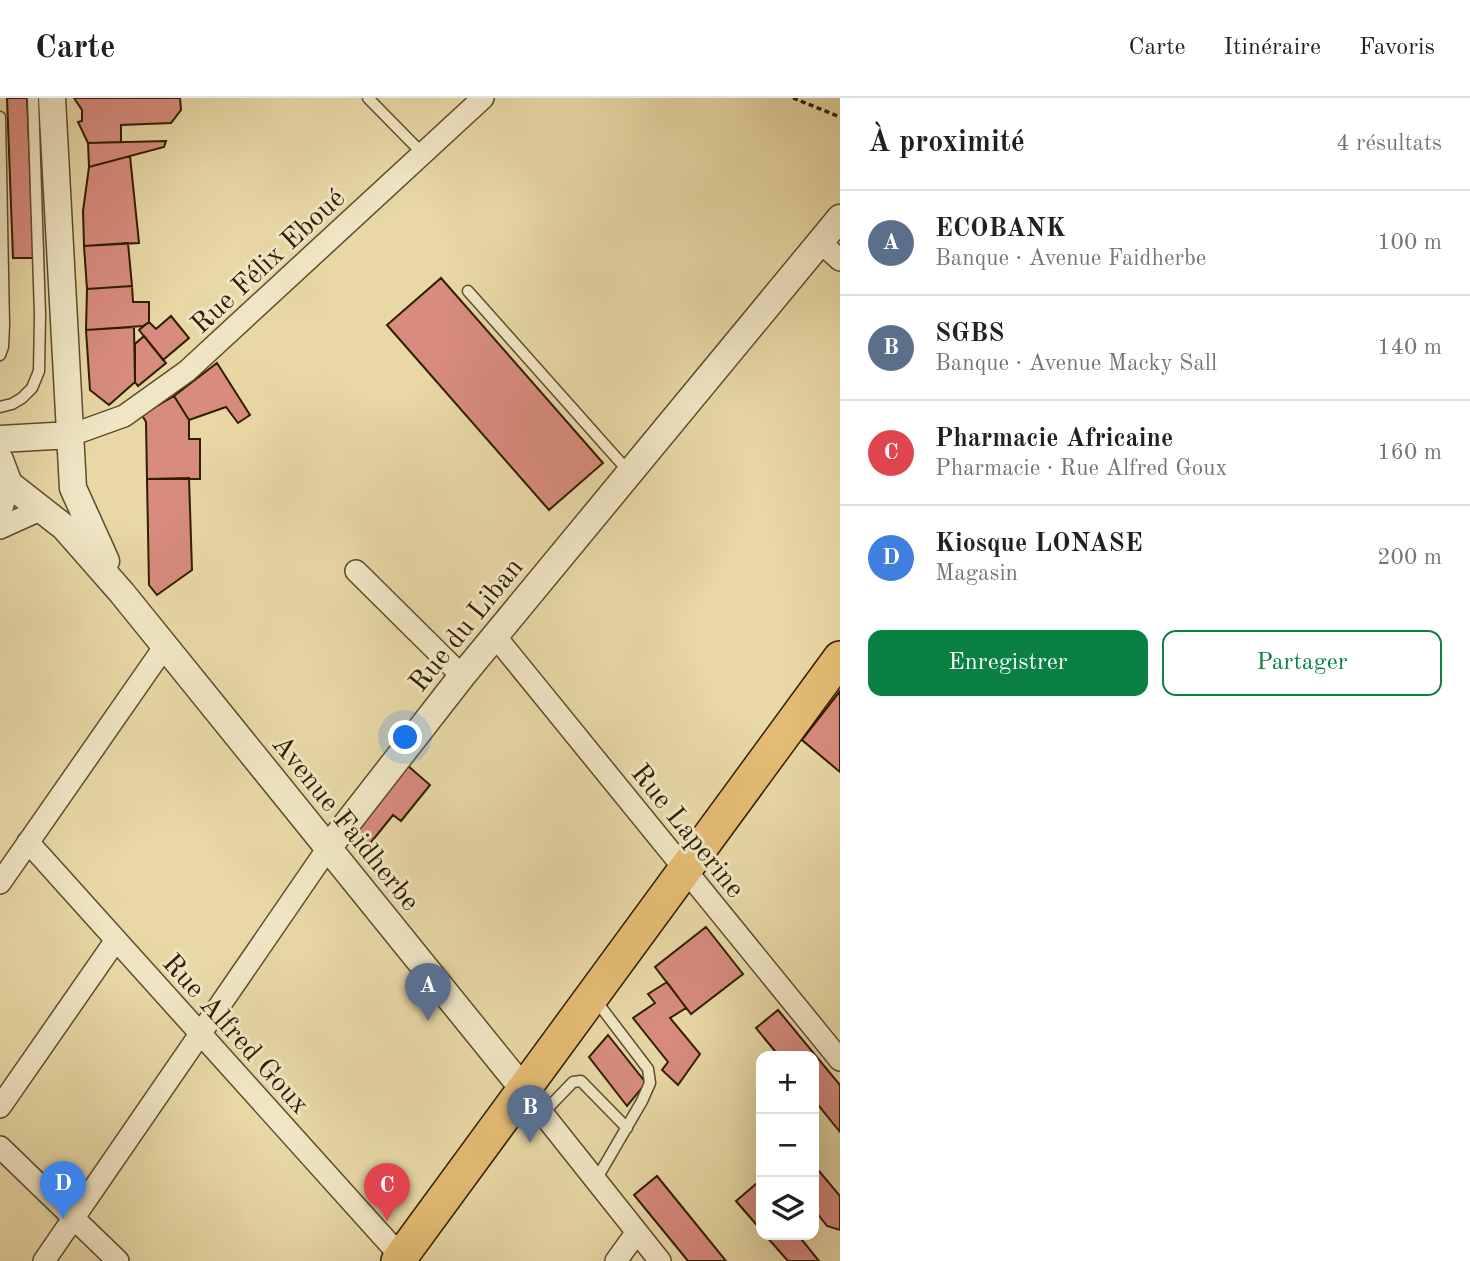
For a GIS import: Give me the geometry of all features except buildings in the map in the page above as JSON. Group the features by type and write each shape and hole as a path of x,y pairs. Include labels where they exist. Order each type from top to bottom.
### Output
{"main road":[{"path":"401,1260 533,1101 592,996 840,659"}],"street":[{"path":"0,528 43,509 73,488 52,98"},
{"name":"Rue Félix Eboué","path":"71,435 124,416 187,372 483,98"},
{"name":"Rue du Liban","path":"44,1261 328,848 462,676 840,218"},
{"path":"820,242 840,260"},
{"path":"0,439 71,435"},
{"path":"0,460 9,484 0,515"},
{"name":"Avenue Faidherbe","path":"9,484 64,527 122,593 533,1101"},
{"name":"Avenue Faidherbe","path":"73,488 122,593"},
{"path":"356,571 462,676"},
{"name":"Rue Laperine","path":"495,636 840,1060"},
{"path":"0,883 164,646"},
{"name":"Rue Alfred Goux","path":"28,842 401,1260"},
{"path":"0,1107 116,940"},
{"path":"533,1101 660,1261"},
{"path":"0,1146 118,1261"},
{"path":"616,1261 636,1232"}],"lane":[{"path":"0,407 22,398 32,388 39,371 40,315 33,98"},
{"path":"368,98 423,154"},
{"path":"0,117 4,325 0,355"},
{"path":"468,291 630,472"},
{"path":"592,996 648,1069 650,1083 596,1180"},
{"path":"533,1101 573,1082 581,1081 627,1128"}],"path":[{"path":"793,98 840,117"}],"place":[{"name":"ECOBANK","path":"428,1021"},
{"name":"SGBS","path":"530,1143"},
{"name":"Kiosque LONASE","path":"63,1219"},
{"name":"Pharmacie Africaine","path":"387,1221"}]}
